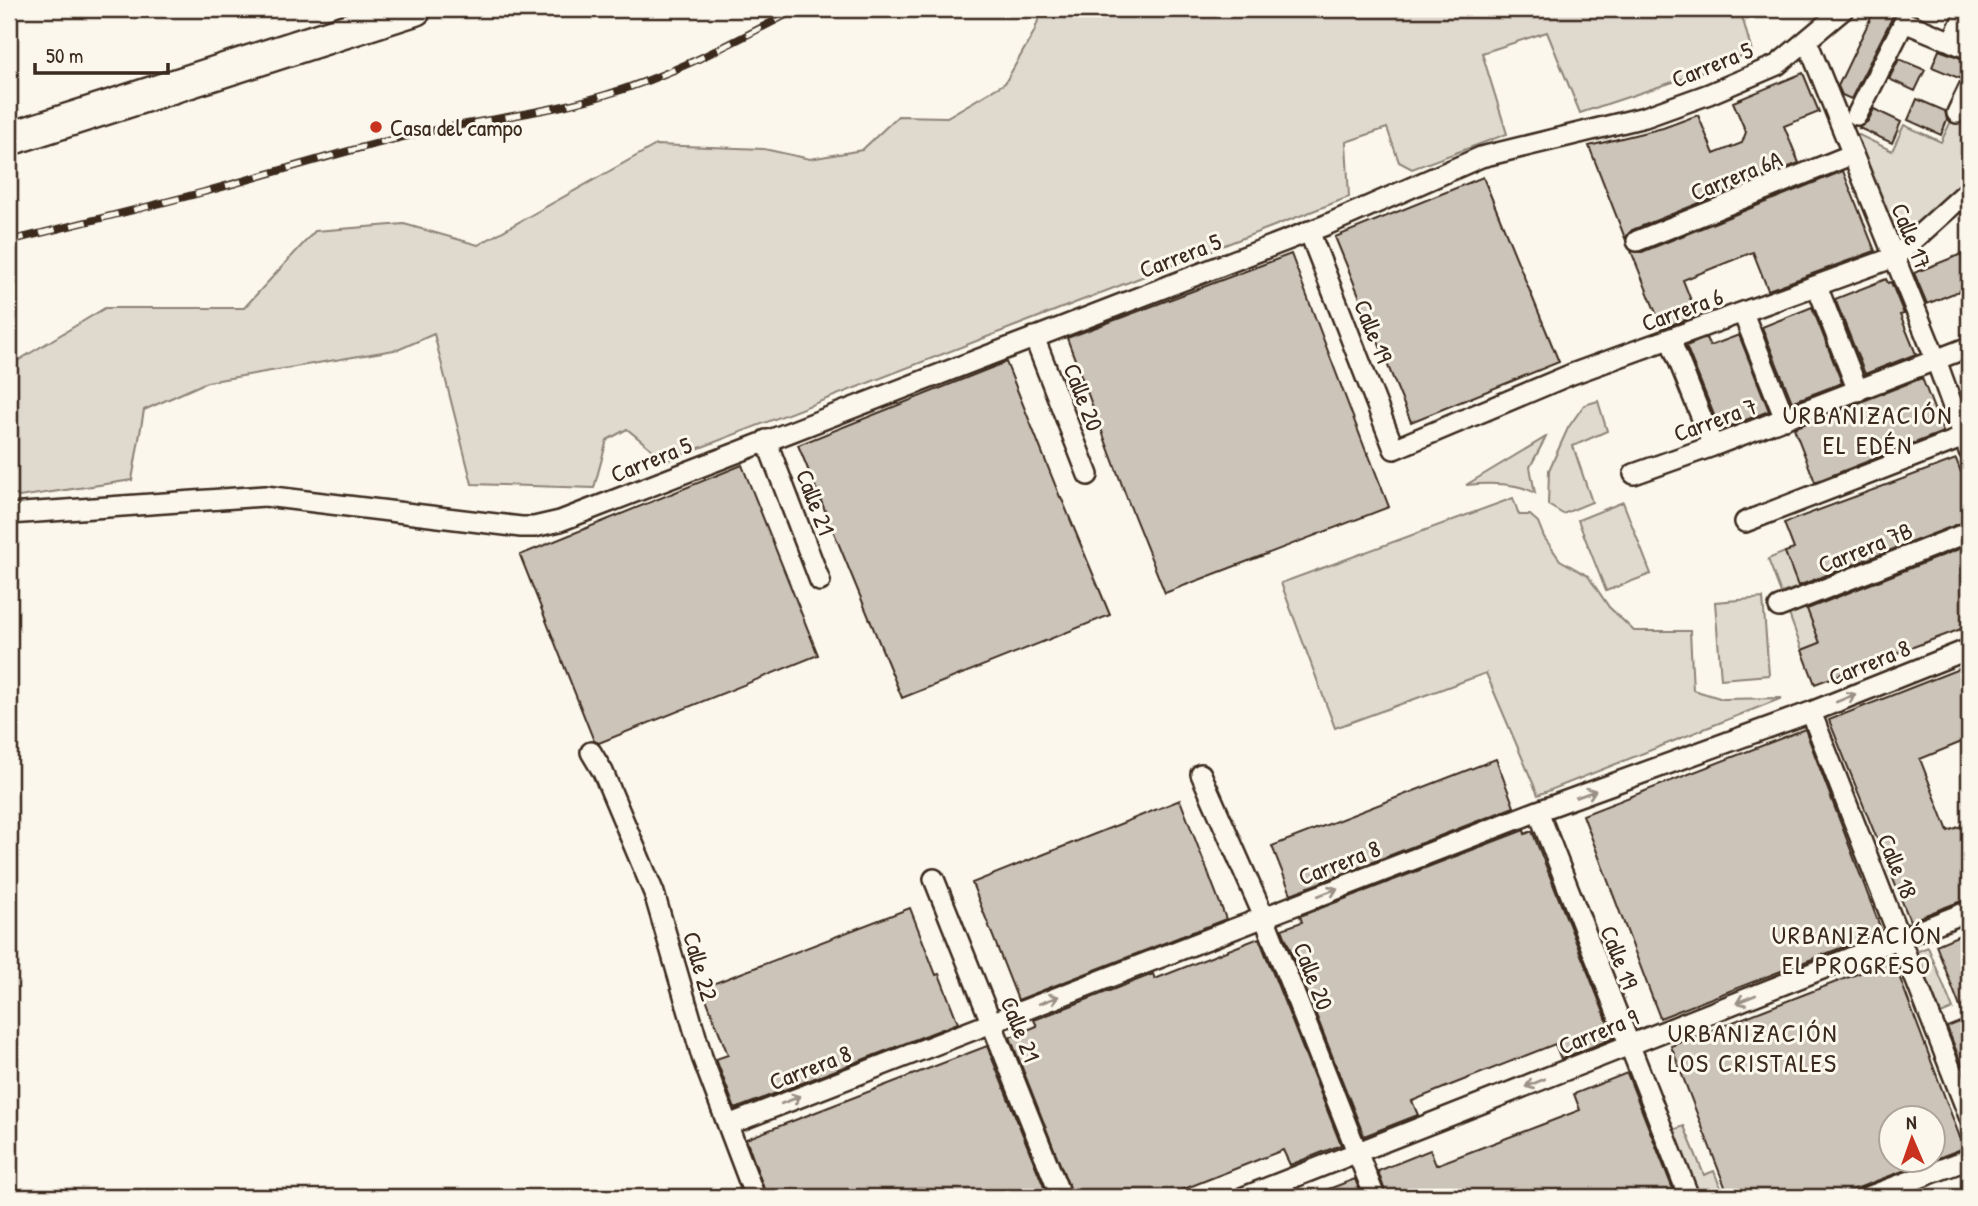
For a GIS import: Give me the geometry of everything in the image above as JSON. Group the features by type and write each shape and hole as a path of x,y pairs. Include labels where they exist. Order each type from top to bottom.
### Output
{"highway":[{"path":"9,139 415,9"}],"street":[{"name":"Carrera 5","path":"9,514 265,496 521,527 560,522 1309,232 1481,157 1645,117 1709,93 1777,65 1844,9"},
{"path":"1857,115 1904,22 1960,46 1967,9"},
{"name":"Calle 17","path":"1807,40 1936,359 1967,444"},
{"path":"1957,113 1969,88"},
{"name":"Carrera 6A","path":"1637,241 1853,154"},
{"name":"Carrera 6","path":"1394,449 1573,374 1895,257 1969,190"},
{"name":"Calle 19","path":"1309,232 1394,449"},
{"path":"1817,286 1858,391"},
{"path":"1743,313 1785,419"},
{"name":"Calle 20","path":"1034,337 1088,475"},
{"path":"1670,339 1713,446"},
{"name":"Carrera 7","path":"1634,474 1969,347"},
{"name":"Calle 21","path":"766,440 820,581"},
{"path":"1745,522 1967,444"},
{"name":"Carrera 7B","path":"1779,607 1969,532"},
{"name":"Carrera 8","path":"728,1125 1538,811 1811,712 1969,649"},
{"name":"Calle 18","path":"1811,712 1969,1116"},
{"name":"Calle 22","path":"591,752 603,772 654,893 702,1057 755,1197"},
{"name":"Calle 20","path":"1201,774 1264,917 1375,1197"},
{"name":"Calle 19","path":"1538,811 1689,1197"},
{"name":"Calle 21","path":"934,879 1061,1197"},
{"name":"Carrera 9","path":"1244,1197 1969,911"},
{"path":"1868,1197 1969,1159"}],"shaded area":[{"path":"1042,9 1740,9 1752,52 1685,78 1580,113 1547,32 1482,53 1507,134 1412,169 1399,162 1387,128 1346,142 1349,197 666,461 627,429 607,440 594,488 472,484 434,334 400,349 207,382 144,410 132,480 19,497 9,490 9,366 105,308 244,308 315,231 404,224 478,245 656,145 764,149 810,159 862,150 898,116 947,117 1005,83 1034,32"},
{"path":"1969,100 1969,178 1898,242 1851,131 1892,151 1904,125 1941,142 1950,123 1960,119"},
{"path":"1598,401 1607,431 1573,446 1592,502 1563,514 1548,505 1549,470 1568,428 1584,405"},
{"path":"1546,437 1530,467 1535,493 1510,485 1466,485"},
{"path":"1513,498 1519,515 1530,515 1538,522 1544,537 1560,560 1588,576 1609,607 1634,631 1690,631 1693,690 1723,699 1782,698 1538,795 1486,673 1335,728 1281,583"},
{"path":"1623,502 1651,574 1606,591 1578,520"},
{"path":"1785,552 1799,587 1781,593 1768,559"},
{"path":"1763,598 1769,675 1721,679 1715,602"},
{"path":"1807,607 1820,643 1802,650 1789,614"},
{"path":"1928,947 1953,1009 1941,1014 1916,952"},
{"path":"1684,1126 1704,1175 1714,1171 1724,1197 1691,1197 1665,1133"}],"building":[{"path":"1875,9 1901,9 1893,16 1851,99 1842,95 1838,86"},
{"path":"1939,50 1969,61 1967,76 1961,79 1932,67"},
{"path":"1899,59 1925,70 1915,91 1889,79"},
{"path":"1803,73 1819,112 1784,126 1799,163 1632,230 1625,238 1589,146 1663,128 1698,115 1714,154 1742,143 1746,132 1733,102"},
{"path":"1917,99 1945,111 1947,120 1941,135 1908,120"},
{"path":"1874,109 1901,122 1892,143 1859,128 1868,121"},
{"path":"1843,171 1875,251 1768,290 1753,252 1683,280 1697,316 1662,328 1631,251 1642,252"},
{"path":"1483,177 1559,362 1411,422 1335,237"},
{"path":"1969,251 1969,287 1927,304 1914,273"},
{"path":"1291,254 1389,507 1165,593 1067,338"},
{"path":"1886,279 1888,283 1891,282 1904,314 1900,315 1916,354 1865,374 1835,299"},
{"path":"1812,307 1842,383 1792,402 1762,327"},
{"path":"1739,335 1769,411 1720,430 1686,346 1706,338 1710,346"},
{"path":"1006,362 1110,615 902,698 798,445"},
{"path":"1922,378 1943,432 1815,482 1794,428"},
{"path":"1956,459 1969,493 1969,520 1798,586 1785,552 1794,549 1784,523"},
{"path":"742,465 818,655 599,743 594,741 520,555"},
{"path":"1969,545 1969,626 1815,684 1802,650 1820,643 1807,609"},
{"path":"1969,665 1969,739 1920,759 1948,831 1969,823 1969,898 1910,921 1829,720"},
{"path":"1805,729 1882,932 1660,1018 1583,815"},
{"path":"1496,759 1514,807 1291,894 1272,846"},
{"path":"1180,800 1226,919 1018,1000 972,883"},
{"path":"1524,830 1525,834 1532,831 1614,1038 1561,1059 1555,1044 1412,1101 1418,1115 1364,1136 1282,929 1302,922 1300,916"},
{"path":"910,908 958,1023 735,1109 716,1059 728,1055 702,988"},
{"path":"1969,931 1969,1083 1947,1027 1965,1020 1936,945"},
{"path":"1259,938 1341,1145 1290,1165 1283,1150 1164,1197 1073,1197 1010,1037 1037,1026 1034,1020 1153,974 1155,979"},
{"path":"1893,960 1964,1148 1946,1155 1946,1104 1876,1104 1876,1174 1895,1174 1834,1197 1729,1197 1671,1046"},
{"path":"987,1046 1048,1197 767,1197 746,1139"},
{"path":"1627,1073 1676,1197 1387,1197 1378,1171 1430,1150 1436,1165 1580,1110 1574,1094"},
{"path":"1355,1179 1362,1197 1310,1197 1310,1196"}],"railway":[{"path":"9,241 204,192 403,137 555,108 605,95 679,68 797,9"}],"place":[{"name":"Casa del campo","path":"376,127"}],"district":[{"name":"URBANIZACIÓN EL EDÉN","path":"1868,429"},
{"name":"URBANIZACIÓN EL PROGRESO","path":"1857,948"},
{"name":"URBANIZACIÓN LOS CRISTALES","path":"1753,1047"}]}
